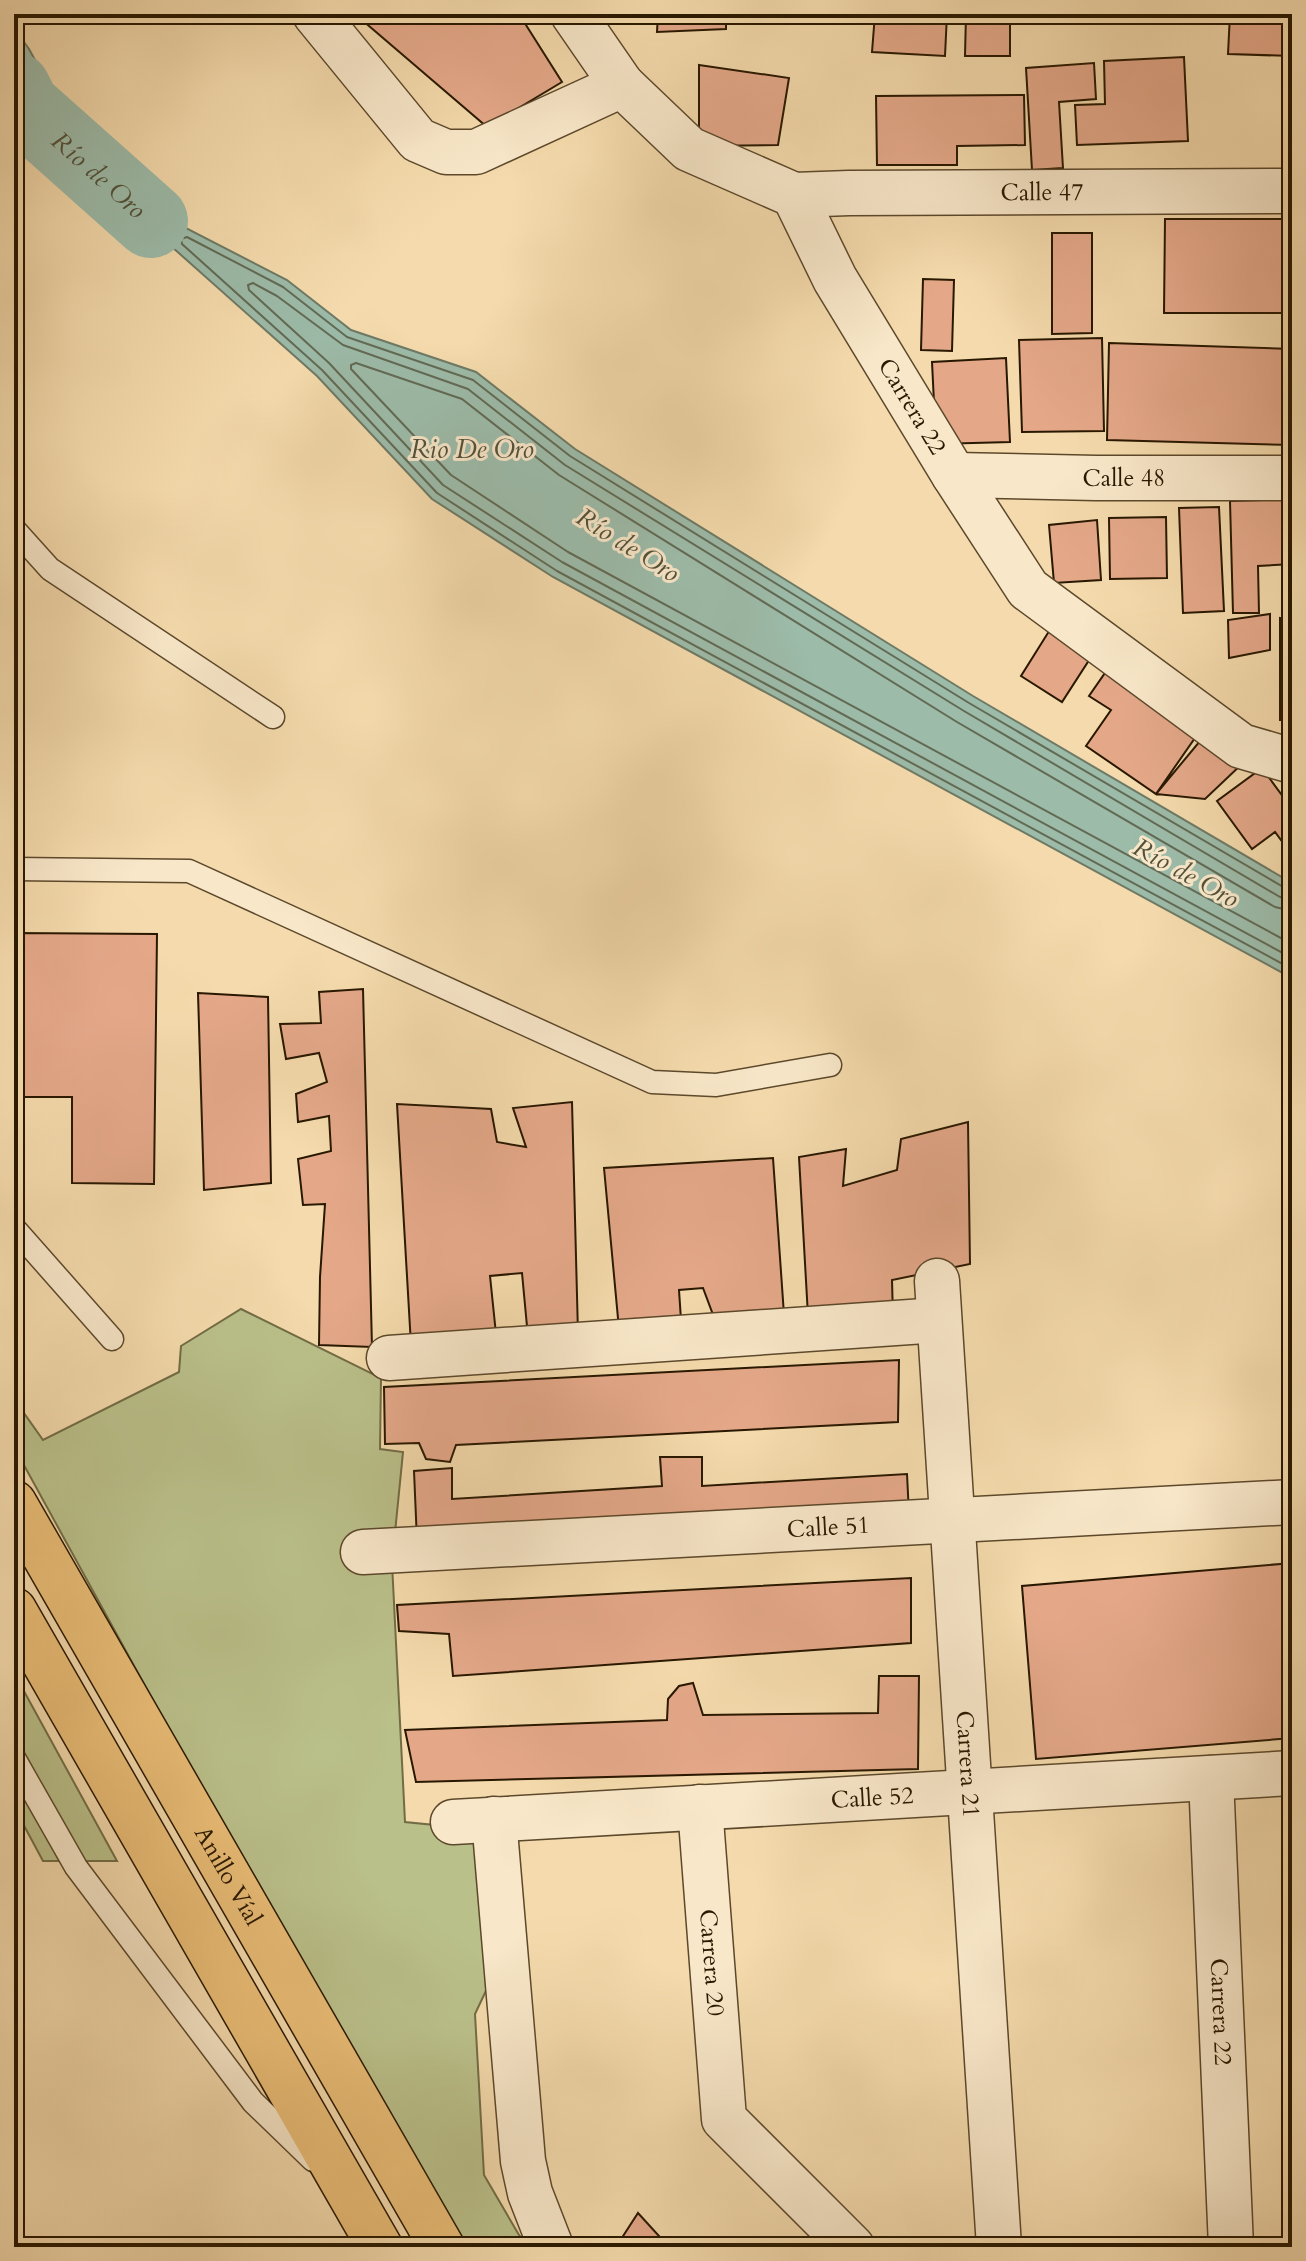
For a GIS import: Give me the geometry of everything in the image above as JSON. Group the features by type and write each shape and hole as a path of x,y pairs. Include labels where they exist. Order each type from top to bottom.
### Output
{"highway":[{"name":"Anillo Víal","path":"14,1503 442,2247"},
{"path":"14,1610 380,2247"}],"street":[{"path":"315,14 418,140 446,152 476,152 622,85"},
{"path":"573,14 622,85 689,149 794,195"},
{"name":"Calle 47","path":"794,195 1292,191"},
{"name":"Carrera 22","path":"794,195 835,279 954,475 1028,589 1241,746 1292,761"},
{"name":"Calle 48","path":"954,475 1292,478"},
{"name":"Carrera 21","path":"389,1358 938,1301 999,2247"},
{"name":"Calle 51","path":"363,1552 1292,1502"},
{"name":"Calle 52","path":"551,2247 530,2193 523,2161 474,1820 1292,1773"},
{"name":"Carrera 22","path":"1211,1778 1231,2247"},
{"name":"Carrera 20","path":"700,1807 724,2119 852,2247"}],"lane":[{"path":"14,529 50,569 273,717"},
{"path":"14,869 189,871 652,1082 716,1085 830,1065"},
{"path":"14,1228 112,1339"},
{"path":"14,1758 76,1867 253,2102 351,2196"}],"green space":[{"path":"241,1309 381,1378 380,1449 403,1452 392,1563 405,1822 485,1830 501,1959 475,2014 484,2175 529,2247 453,2247 14,1447 14,1399 43,1440 179,1372 181,1346"},
{"path":"14,1673 117,1861 43,1861 14,1807"}],"water":[{"name":"Rio De Oro","path":"14,28 51,89 109,141 176,223 287,280 351,330 476,372 575,449 973,696 1292,883 1292,978 553,577 432,499 317,376 81,166 26,66 14,62"}],"building":[{"path":"355,14 519,14 562,82 487,127"},
{"path":"658,14 726,14 726,29 657,32"},
{"path":"875,14 947,14 945,56 872,52"},
{"path":"966,14 1010,14 1010,56 965,56"},
{"path":"1230,14 1292,14 1292,56 1228,54"},
{"path":"1184,57 1188,141 1077,145 1075,105 1105,104 1104,61"},
{"path":"1094,63 1096,99 1059,102 1063,168 1032,170 1026,68"},
{"path":"699,65 789,78 778,145 699,146"},
{"path":"1024,95 1025,145 957,146 957,165 877,165 876,96"},
{"path":"1165,219 1292,219 1292,313 1164,313"},
{"path":"1052,233 1092,233 1092,333 1052,334"},
{"path":"923,279 954,280 952,351 921,350"},
{"path":"1102,338 1104,431 1022,432 1019,340"},
{"path":"1109,343 1292,349 1292,445 1107,440"},
{"path":"1006,358 1010,442 936,444 932,362"},
{"path":"1292,499 1292,564 1258,566 1259,613 1233,613 1230,501"},
{"path":"1219,507 1224,611 1183,613 1179,508"},
{"path":"1166,517 1167,578 1110,579 1109,518"},
{"path":"1097,520 1101,580 1054,583 1049,525"},
{"path":"1270,614 1270,650 1229,658 1228,620"},
{"path":"1280,618 1292,620 1292,720 1280,720"},
{"path":"1051,628 1093,654 1062,702 1021,676"},
{"path":"1105,673 1197,735 1156,794 1086,746 1111,710 1089,696"},
{"path":"1210,729 1243,763 1205,799 1156,794"},
{"path":"1262,768 1292,809 1292,855 1275,832 1252,849 1217,801"},
{"path":"14,933 157,934 154,1184 72,1183 72,1097 14,1097"},
{"path":"363,989 372,1347 319,1345 325,1204 303,1205 298,1159 331,1151 329,1116 298,1122 296,1094 327,1082 319,1053 286,1059 280,1024 321,1023 319,992"},
{"path":"198,993 268,997 271,1183 204,1190"},
{"path":"572,1102 578,1334 528,1337 522,1273 490,1276 496,1334 411,1345 397,1104 491,1109 497,1142 526,1147 513,1108"},
{"path":"968,1122 970,1264 892,1280 893,1317 808,1316 799,1157 846,1149 843,1186 897,1170 901,1139"},
{"path":"773,1158 785,1329 718,1328 703,1288 679,1290 681,1320 619,1329 604,1168"},
{"path":"899,1360 898,1422 456,1445 450,1462 426,1459 419,1443 385,1444 384,1387"},
{"path":"660,1457 702,1457 702,1486 907,1474 909,1514 417,1541 414,1471 452,1468 452,1499 662,1486"},
{"path":"1292,1563 1292,1738 1036,1759 1022,1586"},
{"path":"911,1578 911,1643 453,1676 449,1634 399,1631 397,1605"},
{"path":"879,1676 919,1676 918,1769 416,1782 405,1730 667,1720 668,1699 679,1686 693,1683 703,1715 878,1713"},
{"path":"638,2213 669,2247 616,2247"}],"waterway":[{"name":"Río de Oro","path":"14,89 23,107 151,221"}]}
